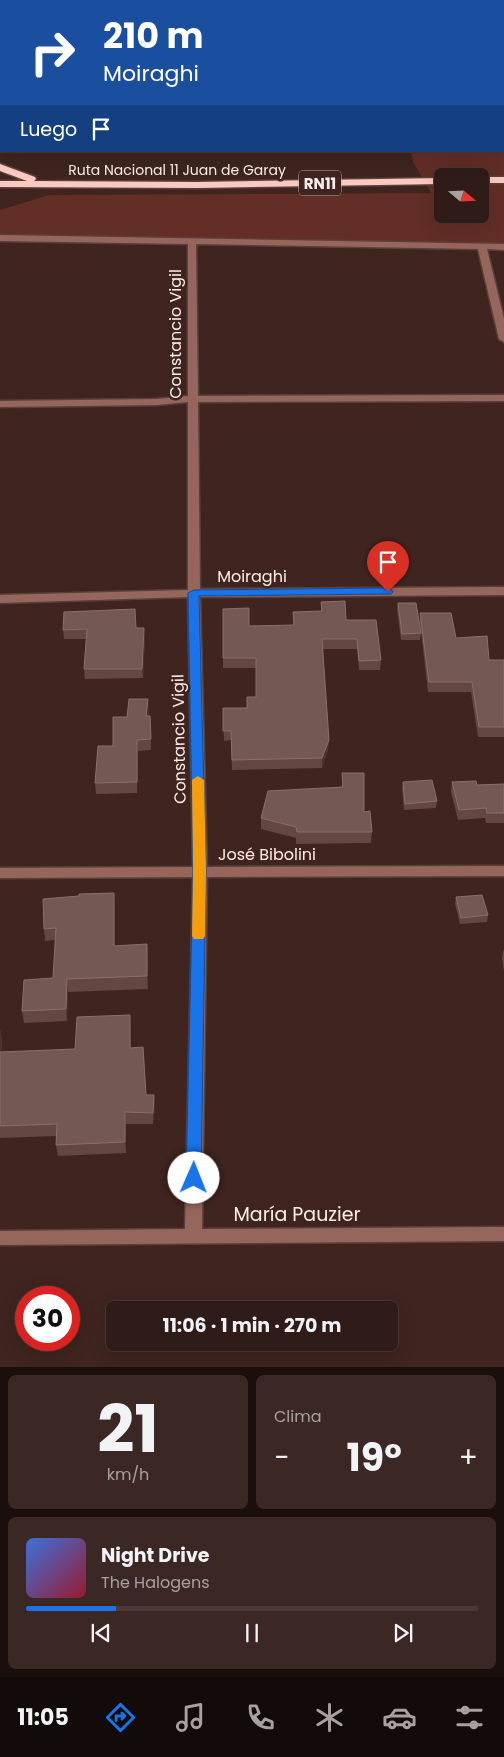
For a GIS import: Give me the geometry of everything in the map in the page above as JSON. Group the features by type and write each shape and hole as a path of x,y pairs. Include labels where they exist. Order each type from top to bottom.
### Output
{"highway":[{"path":"0,168 37,180 94,184"},
{"path":"489,180 504,180"},
{"name":"Ruta Nacional 11 Juan de Garay","path":"0,184 196,185 434,181"}],"street":[{"path":"0,238 192,243 504,247"},
{"name":"Constancio Vigil","path":"192,243 194,593 200,871 193,1236"},
{"path":"482,247 504,339"},
{"path":"0,404 156,402 193,399 504,398"},
{"name":"Moiraghi","path":"0,599 194,593 504,591"},
{"name":"José Bibolini","path":"0,873 200,871 504,872"},
{"name":"María Pauzier","path":"0,1238 504,1234"}],"shaded area":[{"path":"411,152 504,152 504,247 0,238 0,210 49,195 431,193 413,162"}],"building":[{"path":"345,601 346,620 376,620 381,660 359,661 357,639 322,639 329,740 322,758 232,760 231,731 223,731 223,708 247,708 247,697 256,697 256,658 223,658 223,609 249,608 249,626 294,625 293,612 322,611 321,602"},
{"path":"398,603 416,603 421,633 402,634"},
{"path":"135,609 136,628 144,628 142,669 84,669 87,629 63,630 64,612"},
{"path":"420,613 451,613 456,638 487,636 489,660 504,660 504,727 479,727 472,682 429,682"},
{"path":"129,699 148,699 146,716 150,716 151,739 137,740 137,782 95,783 98,746 113,746 113,717 127,717"},
{"path":"342,773 364,773 364,812 370,811 372,832 297,832 296,827 261,818 268,791 343,787"},
{"path":"432,780 437,801 405,804 403,782"},
{"path":"476,781 477,785 504,784 504,813 487,813 486,808 459,810 452,782"},
{"path":"114,893 114,946 147,944 147,976 67,979 66,1009 22,1011 24,980 53,978 56,928 44,929 43,899 79,896 79,894"},
{"path":"482,895 488,915 461,918 456,897"},
{"path":"130,1015 130,1048 143,1047 146,1095 154,1095 153,1113 125,1112 125,1142 56,1145 57,1124 0,1126 0,1052 75,1049 77,1017"}],"slow traffic":[{"path":"198,780 200,871 198,936"}],"route":[{"path":"194,1178 200,871 194,593 388,592"}]}
